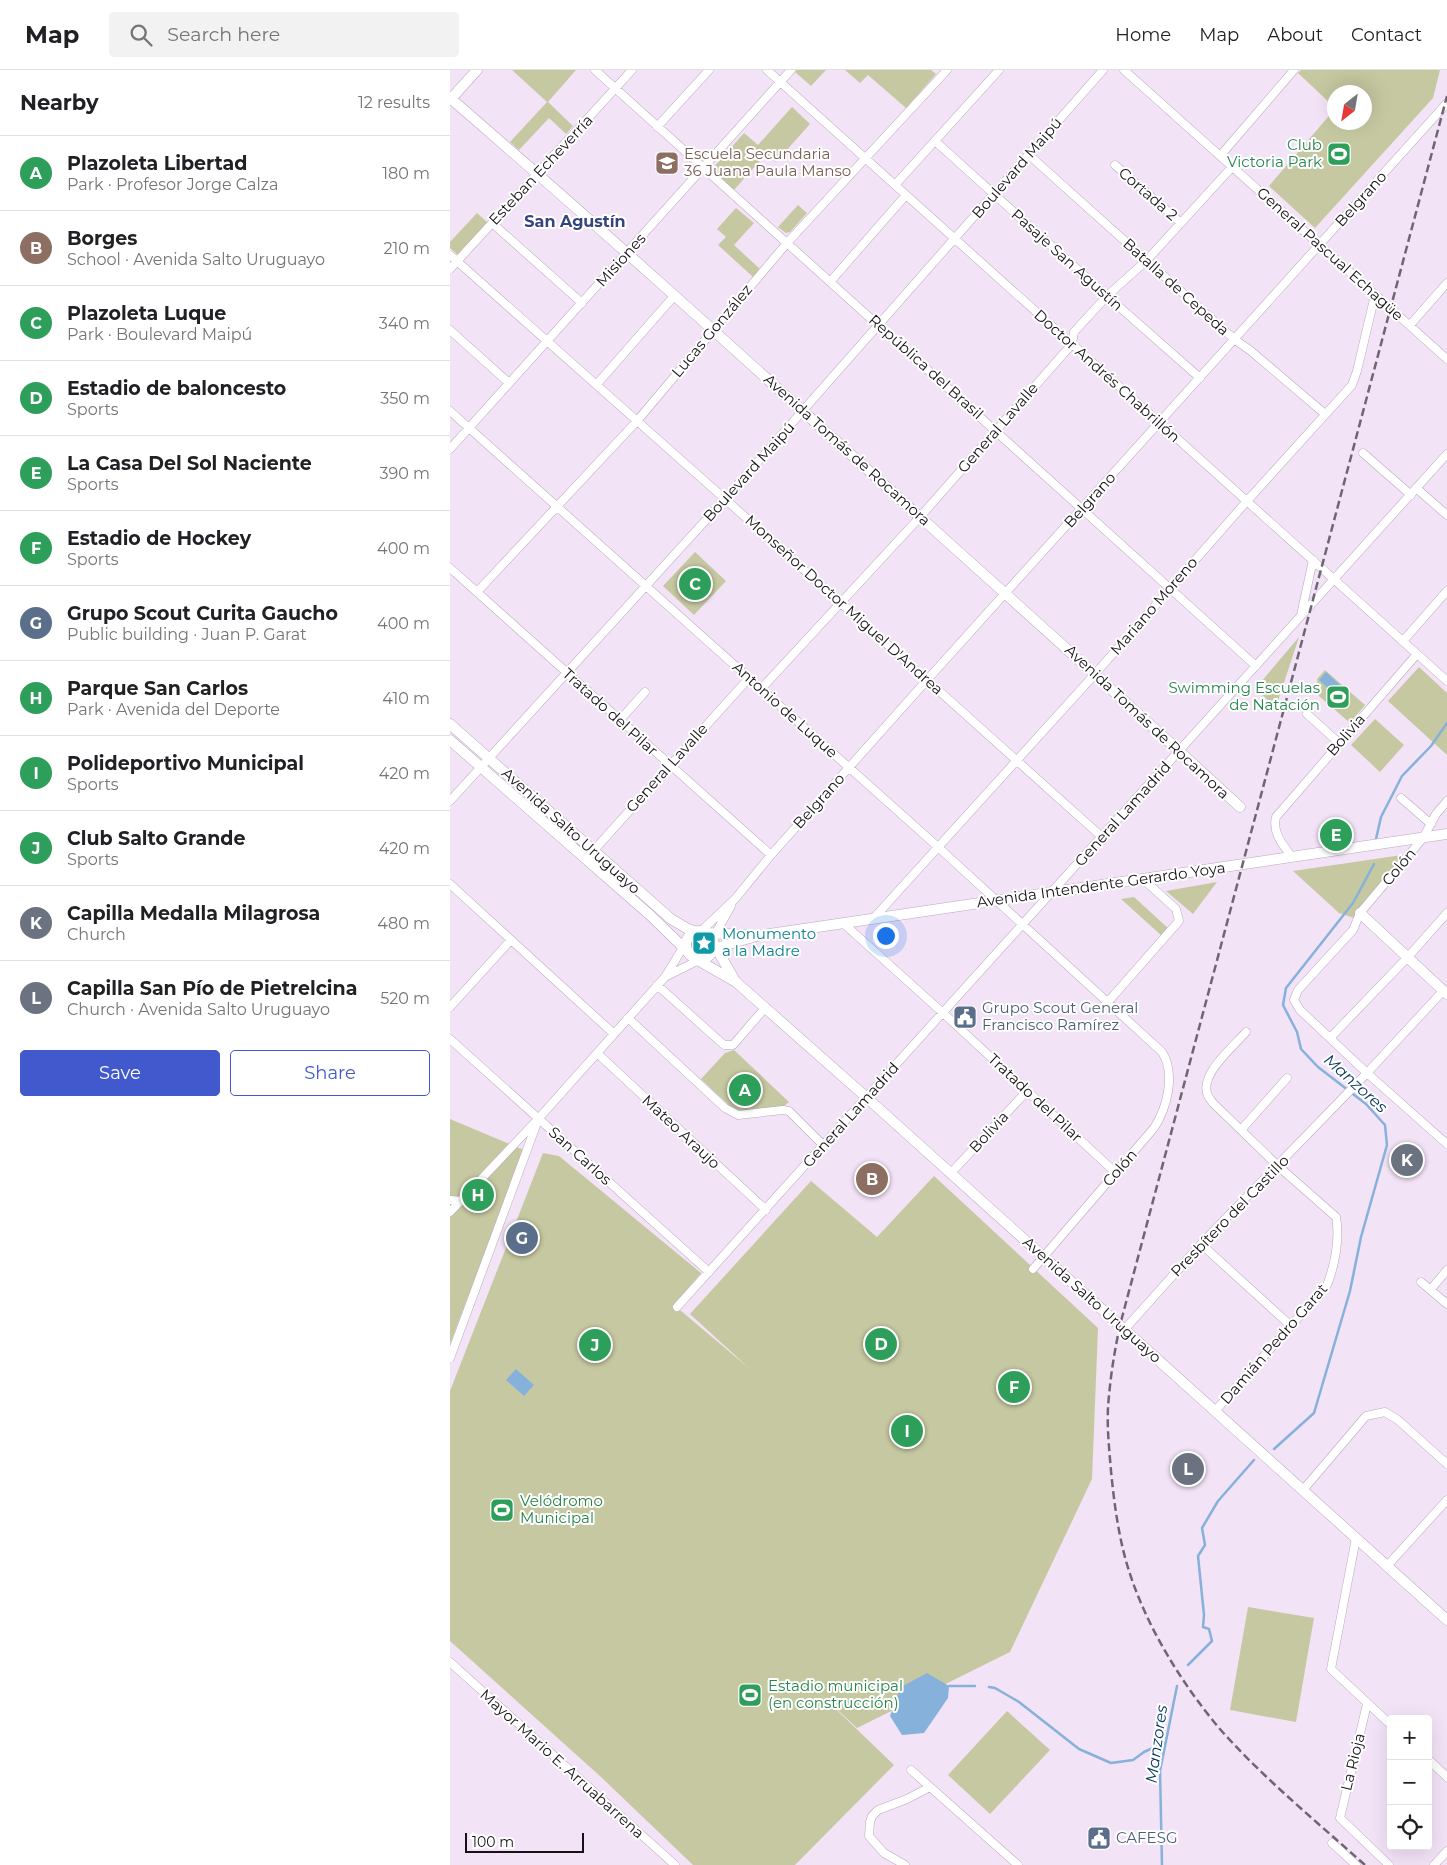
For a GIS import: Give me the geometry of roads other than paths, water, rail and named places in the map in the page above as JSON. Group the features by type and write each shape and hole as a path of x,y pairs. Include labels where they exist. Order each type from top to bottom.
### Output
{"main road":[{"path":"450,99 476,70"},
{"name":"Avenida Tomás de Rocamora","path":"450,99 538,173 713,329 1240,807"},
{"name":"Avenida Salto Uruguayo","path":"450,724 490,758 692,952 736,982 866,1097 1447,1620"},
{"name":"Avenida Salto Uruguayo","path":"450,740 589,855 671,919 709,939 736,982"},
{"name":"Avenida Intendente Gerardo Yoya","path":"709,939 756,936 1447,834"},
{"path":"1360,913 1445,992"},
{"path":"692,934 709,939 711,953 692,952 692,934"}],"street":[{"name":"República del Brasil","path":"594,70 1256,666"},
{"name":"Esteban Echeverría","path":"450,269 632,70"},
{"path":"658,127 709,70"},
{"name":"Doctor Andrés Chabrillón","path":"767,70 864,160 895,185 1447,681"},
{"name":"Misiones","path":"450,449 791,70"},
{"path":"895,185 998,70"},
{"name":"Boulevard Maipú","path":"450,801 726,499 1103,70"},
{"name":"General Pascual Echagüe","path":"1124,70 1447,359"},
{"path":"1220,156 1290,71"},
{"name":"Lucas González","path":"477,592 636,421 786,243 864,160 942,72"},
{"name":"Belgrano","path":"709,939 735,898 771,855 1447,104"},
{"name":"Pasaje San Agustín","path":"935,141 1106,296 1200,378"},
{"name":"Batalla de Cepeda","path":"1029,155 1234,339 1251,351 1325,414"},
{"name":"Cortada 2","path":"1115,165 1181,223"},
{"name":"General Lavalle","path":"761,689 920,517 1072,344 1074,332 1106,296 1147,260 1232,168"},
{"path":"830,282 906,195"},
{"path":"492,223 582,303"},
{"name":"Monseñor Doctor Miguel D'Andrea","path":"450,255 726,499 1102,837"},
{"path":"1410,325 1447,283"},
{"path":"597,384 675,295"},
{"name":"Mariano Moreno","path":"872,919 1095,674 1352,385 1358,372 1375,295"},
{"path":"450,330 509,384"},
{"name":"Antonio de Luque","path":"450,411 938,847 1162,1052"},
{"path":"1363,453 1411,495"},
{"name":"General Lamadrid","path":"677,1307 1447,454"},
{"path":"1416,488 1447,515"},
{"path":"1300,617 1313,560"},
{"name":"Tratado del Pilar","path":"450,568 771,855"},
{"path":"1402,641 1447,591"},
{"name":"Bolivia","path":"1292,857 1276,834 1274,824 1276,817 1417,654"},
{"name":"General Lavalle","path":"589,855 749,678"},
{"path":"619,721 645,692"},
{"path":"1307,714 1339,743"},
{"path":"1401,798 1430,824"},
{"name":"Colón","path":"1330,1038 1300,1010 1294,1000 1298,990 1353,930 1360,913 1423,838 1436,814 1447,801"},
{"path":"1108,1003 1179,921 1176,908 1144,880"},
{"path":"450,884 614,1034"},
{"name":"Belgrano","path":"709,939 735,898"},
{"path":"1447,914 1330,1038 1447,1144"},
{"name":"Tratado del Pilar","path":"843,923 1116,1173"},
{"path":"450,1007 511,940"},
{"path":"665,977 692,952"},
{"path":"450,1212 539,1118 657,985 692,952"},
{"path":"657,985 724,1045 732,1045 765,1008"},
{"path":"1367,1073 1445,992"},
{"path":"628,1018 725,1108 738,1116 783,1110 789,1111 824,1146"},
{"path":"1246,1032 1210,1072 1206,1086 1207,1094 1213,1103 1278,1166"},
{"name":"San Carlos","path":"450,1040 709,1272"},
{"name":"Colón","path":"1033,1269 1154,1128 1161,1117 1170,1080 1166,1059 1162,1052"},
{"name":"Mateo Araujo","path":"597,1053 766,1210"},
{"name":"Presbítero del Castillo","path":"1125,1329 1201,1244 1367,1073"},
{"path":"1241,1130 1287,1078"},
{"name":"Bolivia","path":"951,1174 1027,1091"},
{"path":"450,1358 539,1118"},
{"name":"Damián Pedro Garat","path":"1215,1411 1327,1285 1332,1273 1338,1228 1336,1217 1278,1166"},
{"path":"450,1200 461,1201"},
{"path":"1201,1244 1290,1325"},
{"path":"1431,1289 1447,1270"},
{"path":"1421,1282 1447,1304"},
{"path":"1303,1490 1366,1416 1385,1412 1398,1420 1447,1464"},
{"path":"1388,1566 1447,1500"},
{"path":"1356,1538 1331,1669 1387,1722"},
{"name":"Mayor Mario E. Arruabarrena","path":"450,1662 675,1865"},
{"name":"La Rioja","path":"1367,1704 1340,1813 1342,1821 1390,1865"},
{"path":"1432,1763 1447,1776"},
{"path":"911,1770 1018,1865"},
{"path":"905,1865 884,1853 869,1836 870,1822 872,1816 878,1810 907,1799 930,1786"},
{"path":"1332,1843 1356,1865"},
{"path":"1434,1865 1447,1851"}],"water":[{"path":"1326,672 1341,686 1334,694 1319,680"},
{"path":"516,1369 534,1385 524,1396 506,1380"},
{"path":"927,1673 949,1686 948,1698 924,1733 902,1735 890,1716 901,1687"}],"waterway":[{"name":"Manzores","path":"1376,839 1381,817 1402,776 1431,746 1447,723"},
{"name":"Manzores","path":"1274,1449 1314,1413 1350,1291 1361,1237 1387,1145 1385,1125 1366,1104 1318,1067 1301,1049 1297,1032 1283,1005 1286,988 1353,903 1374,864"},
{"name":"Manzores","path":"1188,1665 1212,1641 1209,1629 1203,1627 1204,1615 1198,1556 1205,1545 1202,1528 1218,1501 1254,1460"},
{"path":"949,1686 975,1686"},
{"name":"Manzores","path":"1162,1865 1160,1771 1177,1686"},
{"path":"989,1687 995,1688 1019,1702 1079,1749 1111,1763 1133,1760 1144,1752 1166,1742"}],"railway":[{"path":"1365,1865 1290,1799 1219,1728 1176,1670 1152,1628 1133,1583 1123,1550 1112,1483 1108,1405 1120,1325 1447,96"}],"place":[{"name":"Club Victoria Park","path":"1339,154"},
{"name":"Escuela Secundaria 36 Juana Paula Manso","path":"667,163"},
{"name":"Plazoleta Luque","path":"695,584"},
{"name":"Swimming Escuelas de Natación","path":"1338,697"},
{"name":"La Casa Del Sol Naciente","path":"1336,835"},
{"name":"Monumento a la Madre","path":"704,943"},
{"name":"Grupo Scout General Francisco Ramírez","path":"965,1017"},
{"name":"Plazoleta Libertad","path":"745,1090"},
{"name":"Capilla Medalla Milagrosa","path":"1407,1160"},
{"name":"Borges","path":"872,1179"},
{"name":"Parque San Carlos","path":"478,1195"},
{"name":"Grupo Scout Curita Gaucho","path":"522,1238"},
{"name":"Estadio de baloncesto","path":"881,1344"},
{"name":"Club Salto Grande","path":"595,1345"},
{"name":"Estadio de Hockey","path":"1014,1387"},
{"name":"Polideportivo Municipal","path":"907,1431"},
{"name":"Capilla San Pío de Pietrelcina","path":"1188,1469"},
{"name":"Velódromo Municipal","path":"502,1510"},
{"name":"Estadio municipal (en construcción)","path":"750,1695"},
{"name":"CAFESG","path":"1099,1838"}],"district":[{"name":"San Agustín","path":"575,221"}]}
